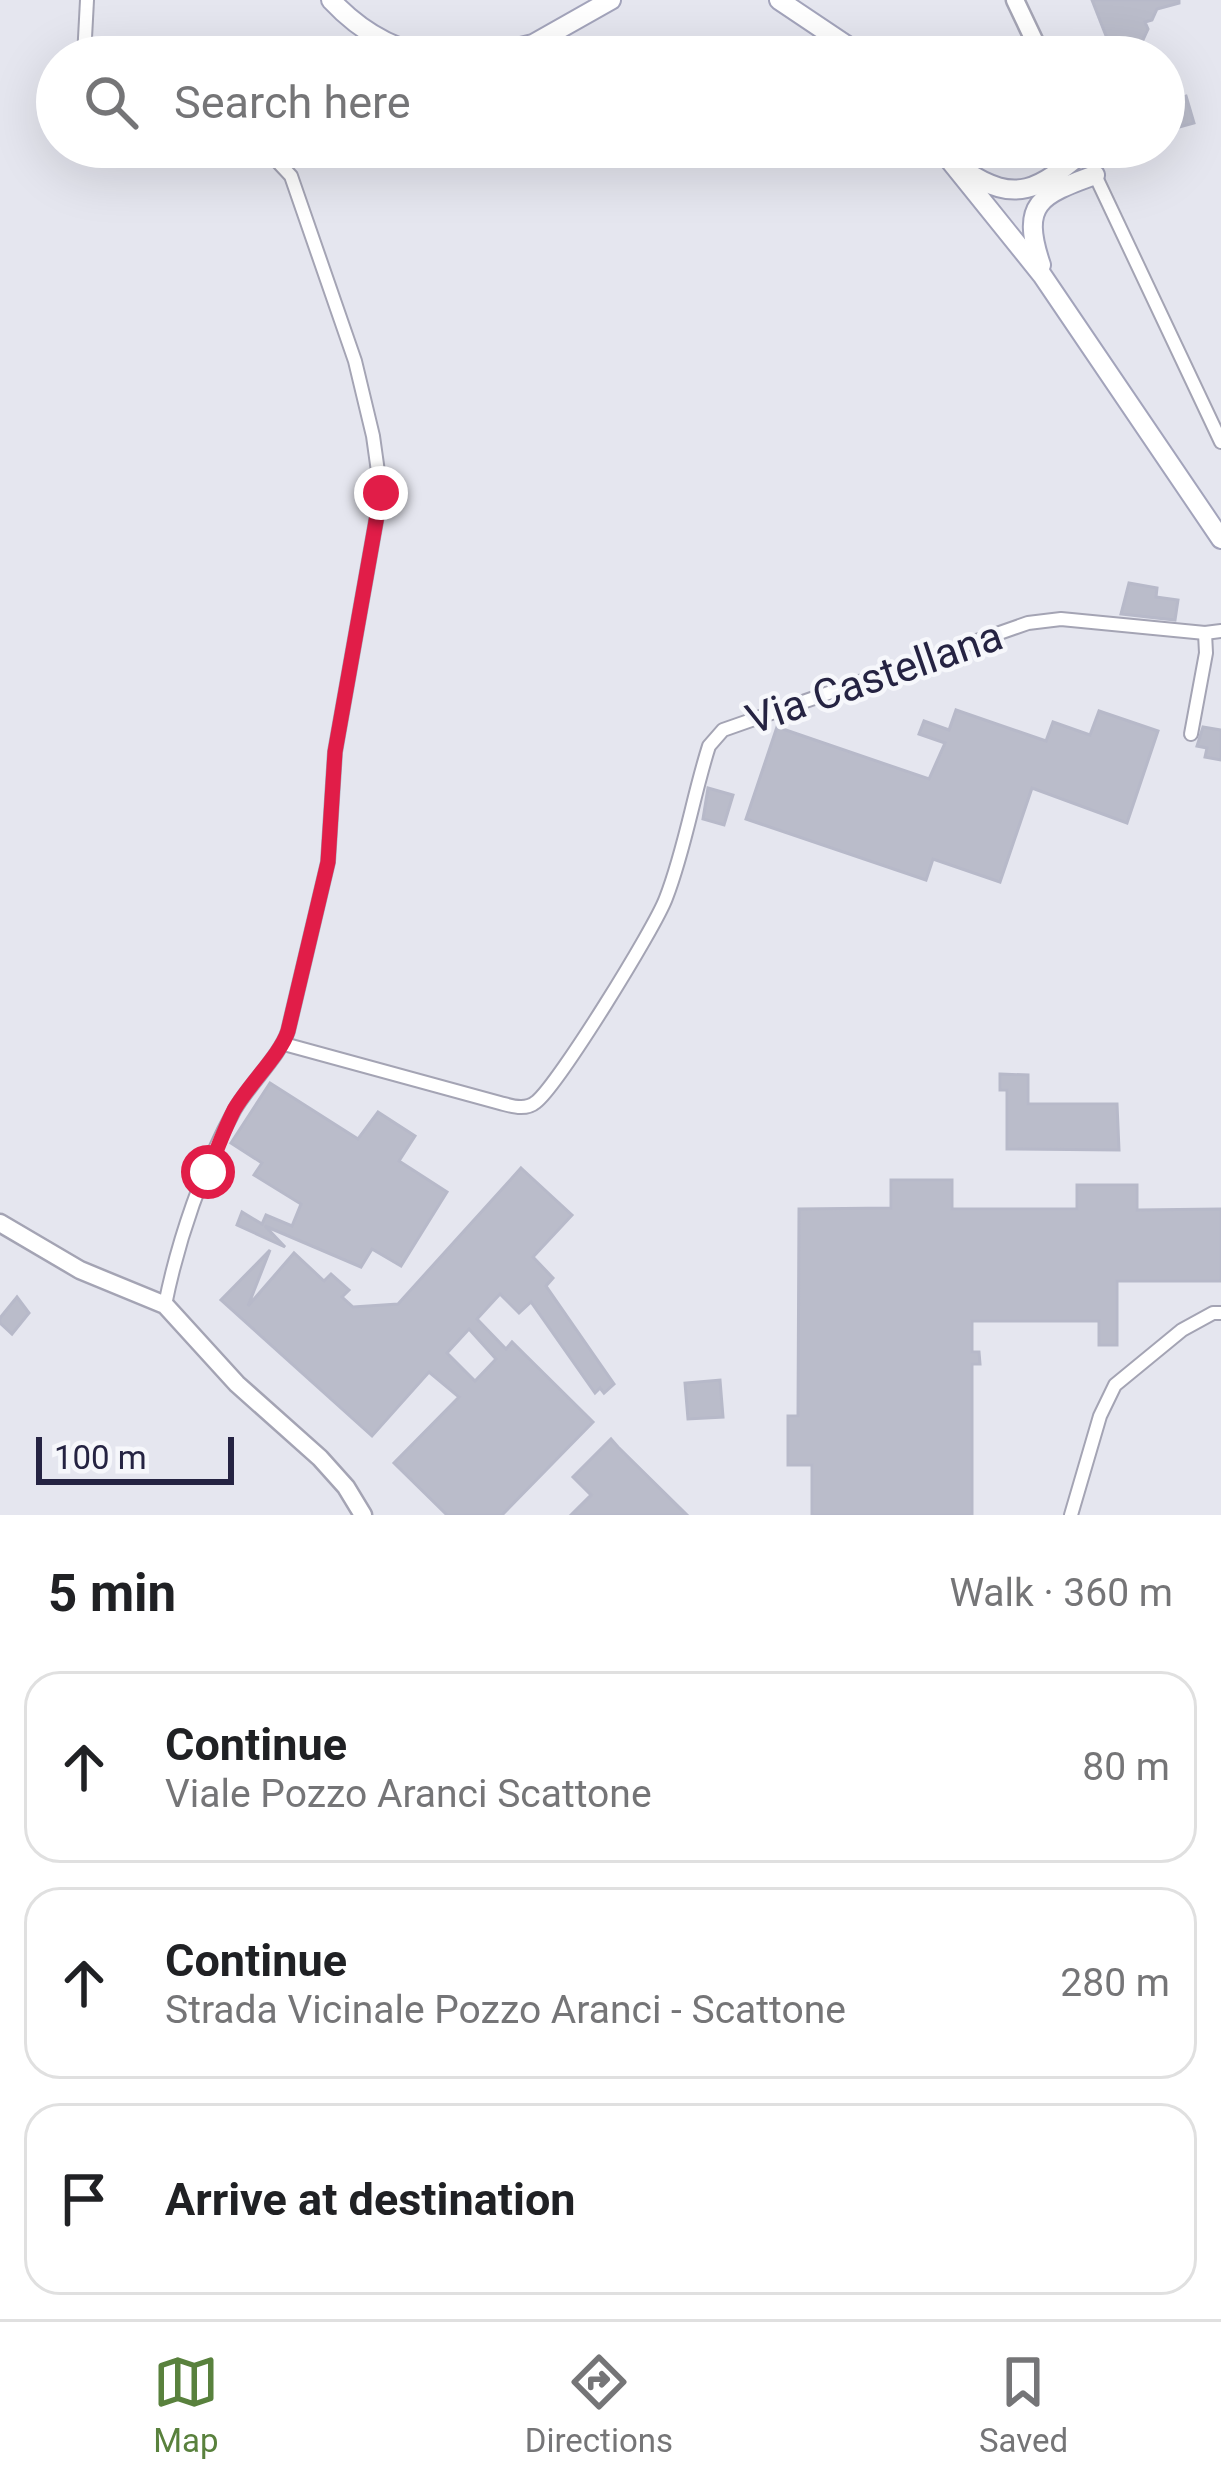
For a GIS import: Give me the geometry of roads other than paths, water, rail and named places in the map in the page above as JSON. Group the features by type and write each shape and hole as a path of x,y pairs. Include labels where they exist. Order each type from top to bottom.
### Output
{"main road":[{"path":"331,0 374,36"},
{"path":"568,22 584,0"},
{"path":"545,36 611,0"},
{"path":"778,0 831,36"},
{"path":"808,0 841,36"},
{"path":"955,168 1042,275 1221,539"},
{"path":"964,168 992,187 1014,192 1037,187 1060,168"},
{"path":"1042,275 1033,241 1033,211 1050,193 1095,176"}],"street":[{"path":"85,36 87,0"},
{"path":"1016,0 1032,36"},
{"path":"165,1305 176,1260 234,1111 284,1044 328,862 335,752 381,493 355,361 291,176 284,168"},
{"path":"1092,168 1221,442"},
{"name":"Via Castellana","path":"284,1044 528,1107 559,1072 654,926 674,876 709,746 723,730 1028,623 1061,619 1221,631"},
{"path":"1191,734 1207,653 1205,633 1221,620"},
{"name":"Via Castellana","path":"1205,633 1221,641"},
{"path":"0,1222 80,1270 165,1305 237,1384 320,1458 346,1486 363,1515"},
{"path":"1071,1515 1100,1416 1115,1384 1182,1330 1221,1313"}]}
